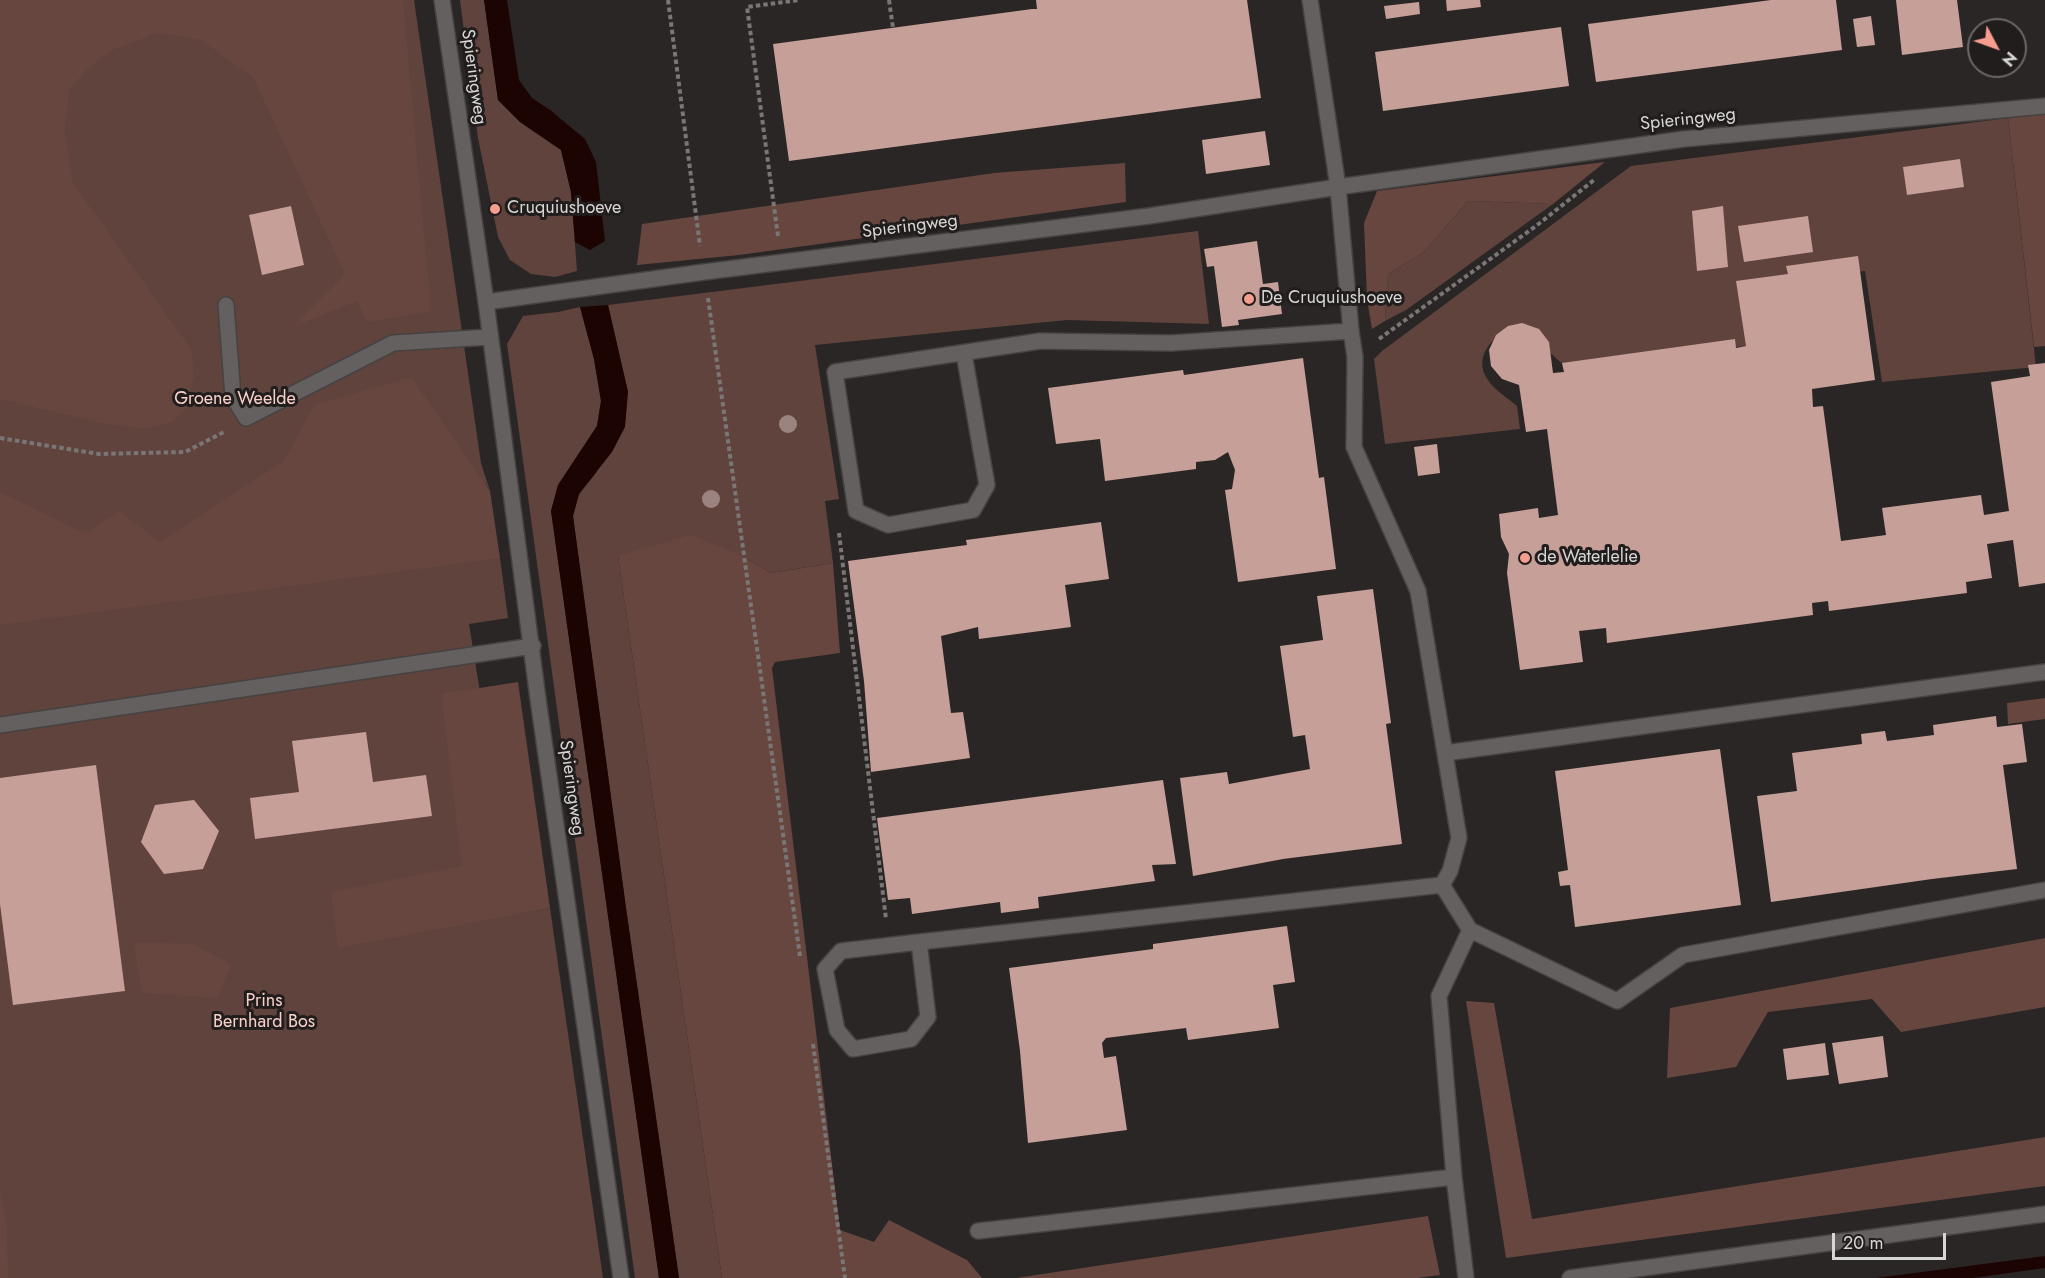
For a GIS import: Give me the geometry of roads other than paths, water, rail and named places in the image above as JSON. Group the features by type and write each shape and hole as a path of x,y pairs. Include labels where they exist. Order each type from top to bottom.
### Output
{"street":[{"name":"Spieringweg","path":"442,0 621,1278"},
{"path":"1310,0 1338,186 1355,357 1354,447 1418,591 1459,838 1450,871 1442,885"},
{"name":"Spieringweg","path":"486,302 1149,216 1338,186 1684,139 2045,106"},
{"path":"226,305 233,397 246,418 393,343 490,337"},
{"path":"964,354 987,485 973,510 888,525 856,511 835,372 1040,342 1171,343 1351,331"},
{"path":"0,725 532,646"},
{"path":"1445,753 2045,672"},
{"path":"1442,885 1470,930 1617,1001 1683,955 2045,890"},
{"path":"919,942 928,1017 911,1039 853,1049 837,1030 825,969 841,951 889,945 1442,885"},
{"path":"1466,1278 1454,1177 1439,996 1470,930"},
{"path":"978,1231 1454,1177"},
{"path":"1570,1278 2045,1214"}],"place":[{"name":"Cruquiushoeve","path":"495,209"},
{"name":"De Cruquiushoeve","path":"1249,299"},
{"name":"de Waterlelie","path":"1525,558"}],"park label":[{"name":"Groene Weelde","path":"235,400"},
{"name":"Prins Bernhard Bos","path":"264,1012"}]}
